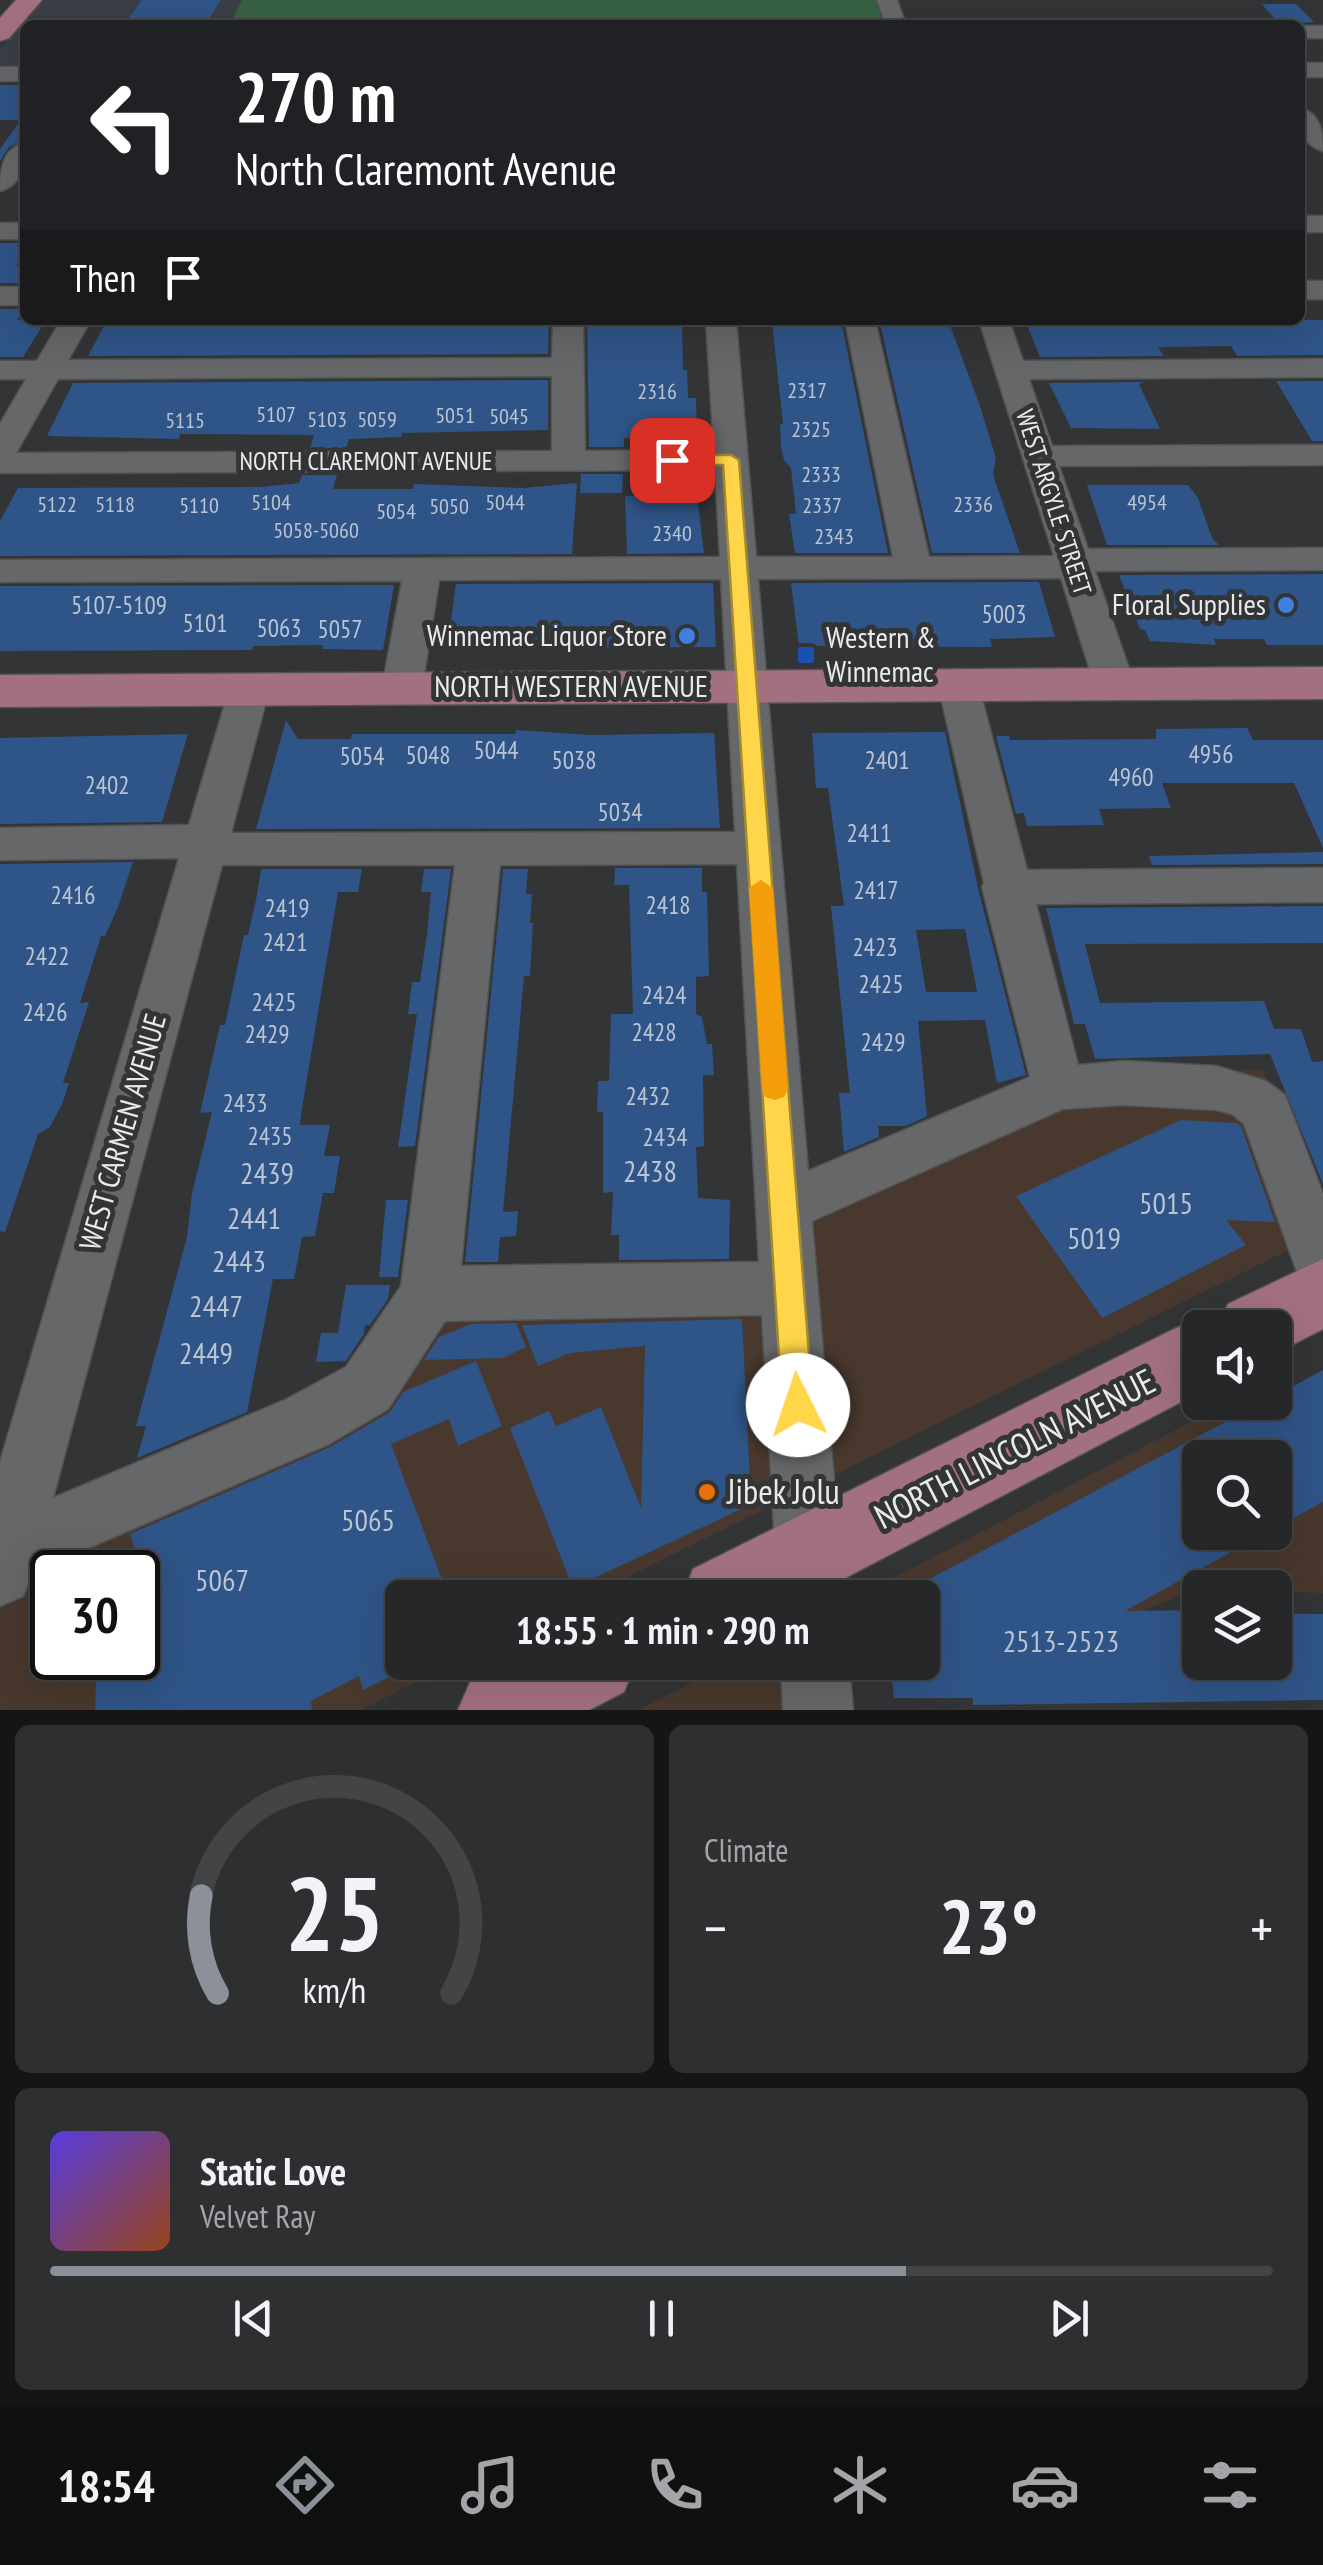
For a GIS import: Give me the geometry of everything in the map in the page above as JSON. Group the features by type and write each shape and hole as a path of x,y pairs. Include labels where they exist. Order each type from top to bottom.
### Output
{"main road":[{"path":"0,33 30,0"},
{"name":"NORTH WESTERN AVENUE","path":"0,692 1323,682"},
{"path":"1288,1310 1323,1292"},
{"name":"NORTH LINCOLN AVENUE","path":"810,1576 1182,1364"},
{"path":"501,1710 559,1680"}],"street":[{"path":"1305,126 1319,159"},
{"path":"0,183 20,157"},
{"path":"0,452 73,325"},
{"path":"568,325 565,367 572,400 568,460"},
{"path":"721,325 810,1576"},
{"path":"861,325 913,567"},
{"name":"WEST ARGYLE STREET","path":"996,325 1114,683"},
{"path":"0,370 565,367"},
{"path":"1010,370 1323,368"},
{"path":"1039,456 1323,455"},
{"name":"NORTH CLAREMONT AVENUE","path":"0,463 731,460"},
{"path":"0,571 913,567 1323,559"},
{"path":"402,688 422,569"},
{"path":"958,684 1058,1088"},
{"name":"WEST CARMEN AVENUE","path":"2,1567 249,690"},
{"path":"0,844 478,850 758,848"},
{"path":"2,1567 308,1422 367,1388 430,1294 478,850"},
{"path":"1006,888 1323,884"},
{"path":"783,1208 1058,1088 1124,1083 1216,1088 1248,1097 1266,1111 1323,1270"},
{"path":"430,1294 789,1288"},
{"path":"816,1680 818,1710"}],"shaded area":[{"path":"44,0 648,0 648,20 26,20"},
{"path":"20,26 20,66 0,66 0,48"},
{"path":"1116,1070 1263,1070 1323,1233 621,1580 385,1580 385,1680 421,1680 360,1710 0,1710 0,1549 367,1401 441,1298 788,1296 784,1216"},
{"path":"1292,1396 1323,1500 1323,1593 1292,1592 1292,1570 1182,1570 1182,1595 1129,1616 940,1600 940,1580 890,1580 1195,1420 1292,1420"},
{"path":"697,1680 819,1680 821,1710 638,1710"}],"green space":[{"path":"242,0 876,0 882,20 232,20"}],"building":[{"path":"142,0 221,0 208,20 128,20"},
{"path":"1262,4 1296,4 1314,22 1305,20 1276,20"},
{"path":"0,85 20,85 20,120 0,120"},
{"path":"20,121 20,142 9,147 0,161 0,149"},
{"path":"0,243 20,243 16,265 20,265 20,283 0,283"},
{"path":"0,309 20,309 20,325 43,325 23,357 0,357"},
{"path":"1305,320 1323,320 1323,355 1237,356 1231,346 1158,347 1164,356 1040,357 1027,325 1305,325"},
{"path":"104,325 549,325 548,354 88,356"},
{"path":"587,325 682,325 683,370 687,370 688,398 696,398 697,438 624,438 624,447 589,447"},
{"path":"772,325 842,325 888,553 795,553 789,514 796,514 791,468 781,447 783,424"},
{"path":"880,325 950,325 996,458 993,475 1020,553 932,553"},
{"path":"548,380 548,430 402,433 401,437 349,439 346,448 310,448 314,435 180,434 179,439 47,436 73,383"},
{"path":"1276,381 1323,381 1323,441 1312,441"},
{"path":"1144,382 1139,384 1160,429 1071,428 1049,383"},
{"path":"581,474 623,474 622,493 580,493"},
{"path":"302,475 337,475 333,489 413,489 414,484 523,488 577,483 572,554 0,556 0,521 18,488 261,487 299,483"},
{"path":"1087,485 1188,485 1198,498 1212,538 1219,545 1107,545"},
{"path":"697,495 704,553 627,554 625,496"},
{"path":"1323,574 1323,645 1267,645 1264,639 1214,639 1216,645 1150,641 1145,630 1140,629 1119,575"},
{"path":"1039,582 1055,637 990,639 992,647 799,646 791,583"},
{"path":"713,583 716,647 447,649 456,584"},
{"path":"394,585 383,650 322,649 323,645 253,646 252,650 0,651 0,586"},
{"path":"286,720 298,739 351,739 352,734 515,734 516,730 591,735 714,733 720,828 256,829"},
{"path":"1247,728 1253,740 1323,740 1323,848 1294,783 1162,783 1171,808 1099,809 1104,825 1027,826 1024,813 1016,814 996,736 1009,736 1010,740 1156,739 1156,729"},
{"path":"945,732 978,888 1026,1075 997,1083 985,1020 918,1021 927,1116 906,1126 878,1126 879,1137 844,1152 839,1093 850,1093 831,906 844,906 828,788 816,788 812,733","holes":["965,929 977,992 926,992 916,930"]},
{"path":"188,734 162,822 0,824 0,738"},
{"path":"1323,852 1323,864 1152,865 1149,856"},
{"path":"133,862 118,907 105,936 101,936 80,1003 89,1002 63,1083 69,1083 63,1102 50,1127 38,1134 5,1232 0,1231 0,864"},
{"path":"615,868 702,868 702,892 707,892 709,976 696,977 696,1014 702,1017 707,1044 712,1044 714,1075 703,1075 704,1146 696,1147 698,1198 730,1200 729,1259 619,1260 619,1235 611,1235 613,1192 603,1193 603,1112 597,1112 598,1081 609,1081 611,1014 633,1014 629,885 614,885"},
{"path":"261,869 362,869 358,892 338,892 300,1125 330,1125 324,1156 340,1156 334,1193 323,1193 315,1236 302,1237 294,1279 273,1279 247,1412 137,1458 146,1426 136,1426 187,1237 192,1193 212,1112 200,1113 220,1025 225,1025 244,935 248,935"},
{"path":"424,869 451,869 415,1146 398,1147 417,1014 408,1014 412,982 420,982 431,892 421,892"},
{"path":"503,869 528,869 526,894 532,894 530,976 524,976 503,1212 518,1211 516,1236 500,1237 498,1262 465,1262"},
{"path":"1323,906 1323,943 1085,944 1100,1003 1264,1001 1274,1029 1301,1029 1312,1062 1323,1061 1323,1184 1270,1054 1095,1059 1085,1024 1074,1024 1046,908"},
{"path":"1181,1120 1241,1126 1275,1222 1226,1220 1246,1245 1102,1318 1016,1196"},
{"path":"386,1200 408,1200 398,1277 379,1277"},
{"path":"346,1285 390,1285 388,1299 370,1325 365,1325 364,1334 346,1361 316,1362 321,1333 338,1333"},
{"path":"742,1319 751,1501 746,1507 590,1580 570,1580 510,1428 549,1411 556,1426 601,1407 641,1508 645,1346 570,1353 538,1366 522,1325"},
{"path":"516,1323 526,1347 503,1358 424,1360 439,1337 471,1324"},
{"path":"476,1361 502,1426 458,1446 449,1419 391,1444 442,1580 385,1580 385,1679 363,1690 359,1676 311,1701 312,1710 95,1710 96,1680 160,1680 160,1550 135,1550 130,1534 330,1447 390,1412 403,1392"},
{"path":"1323,1370 1323,1502 1292,1519 1292,1440 1191,1440 1229,1420 1292,1420 1292,1387"},
{"path":"1182,1445 1182,1550 1235,1550 1199,1570 1182,1570 1182,1579 1125,1611 1182,1610 1182,1680 1292,1680 1292,1614 1323,1614 1323,1700 973,1705 973,1698 894,1698 892,1680 940,1680 940,1580 928,1580"}],"slow traffic":[{"path":"761,888 775,1089"}],"place":[{"name":"Floral Supplies","path":"1286,605"},
{"name":"Winnemac Liquor Store","path":"687,636"},
{"name":"Western & Winnemac","path":"806,655"},
{"name":"Jibek Jolu","path":"707,1492"}],"route":[{"path":"672,460 731,460 798,1405"}]}
